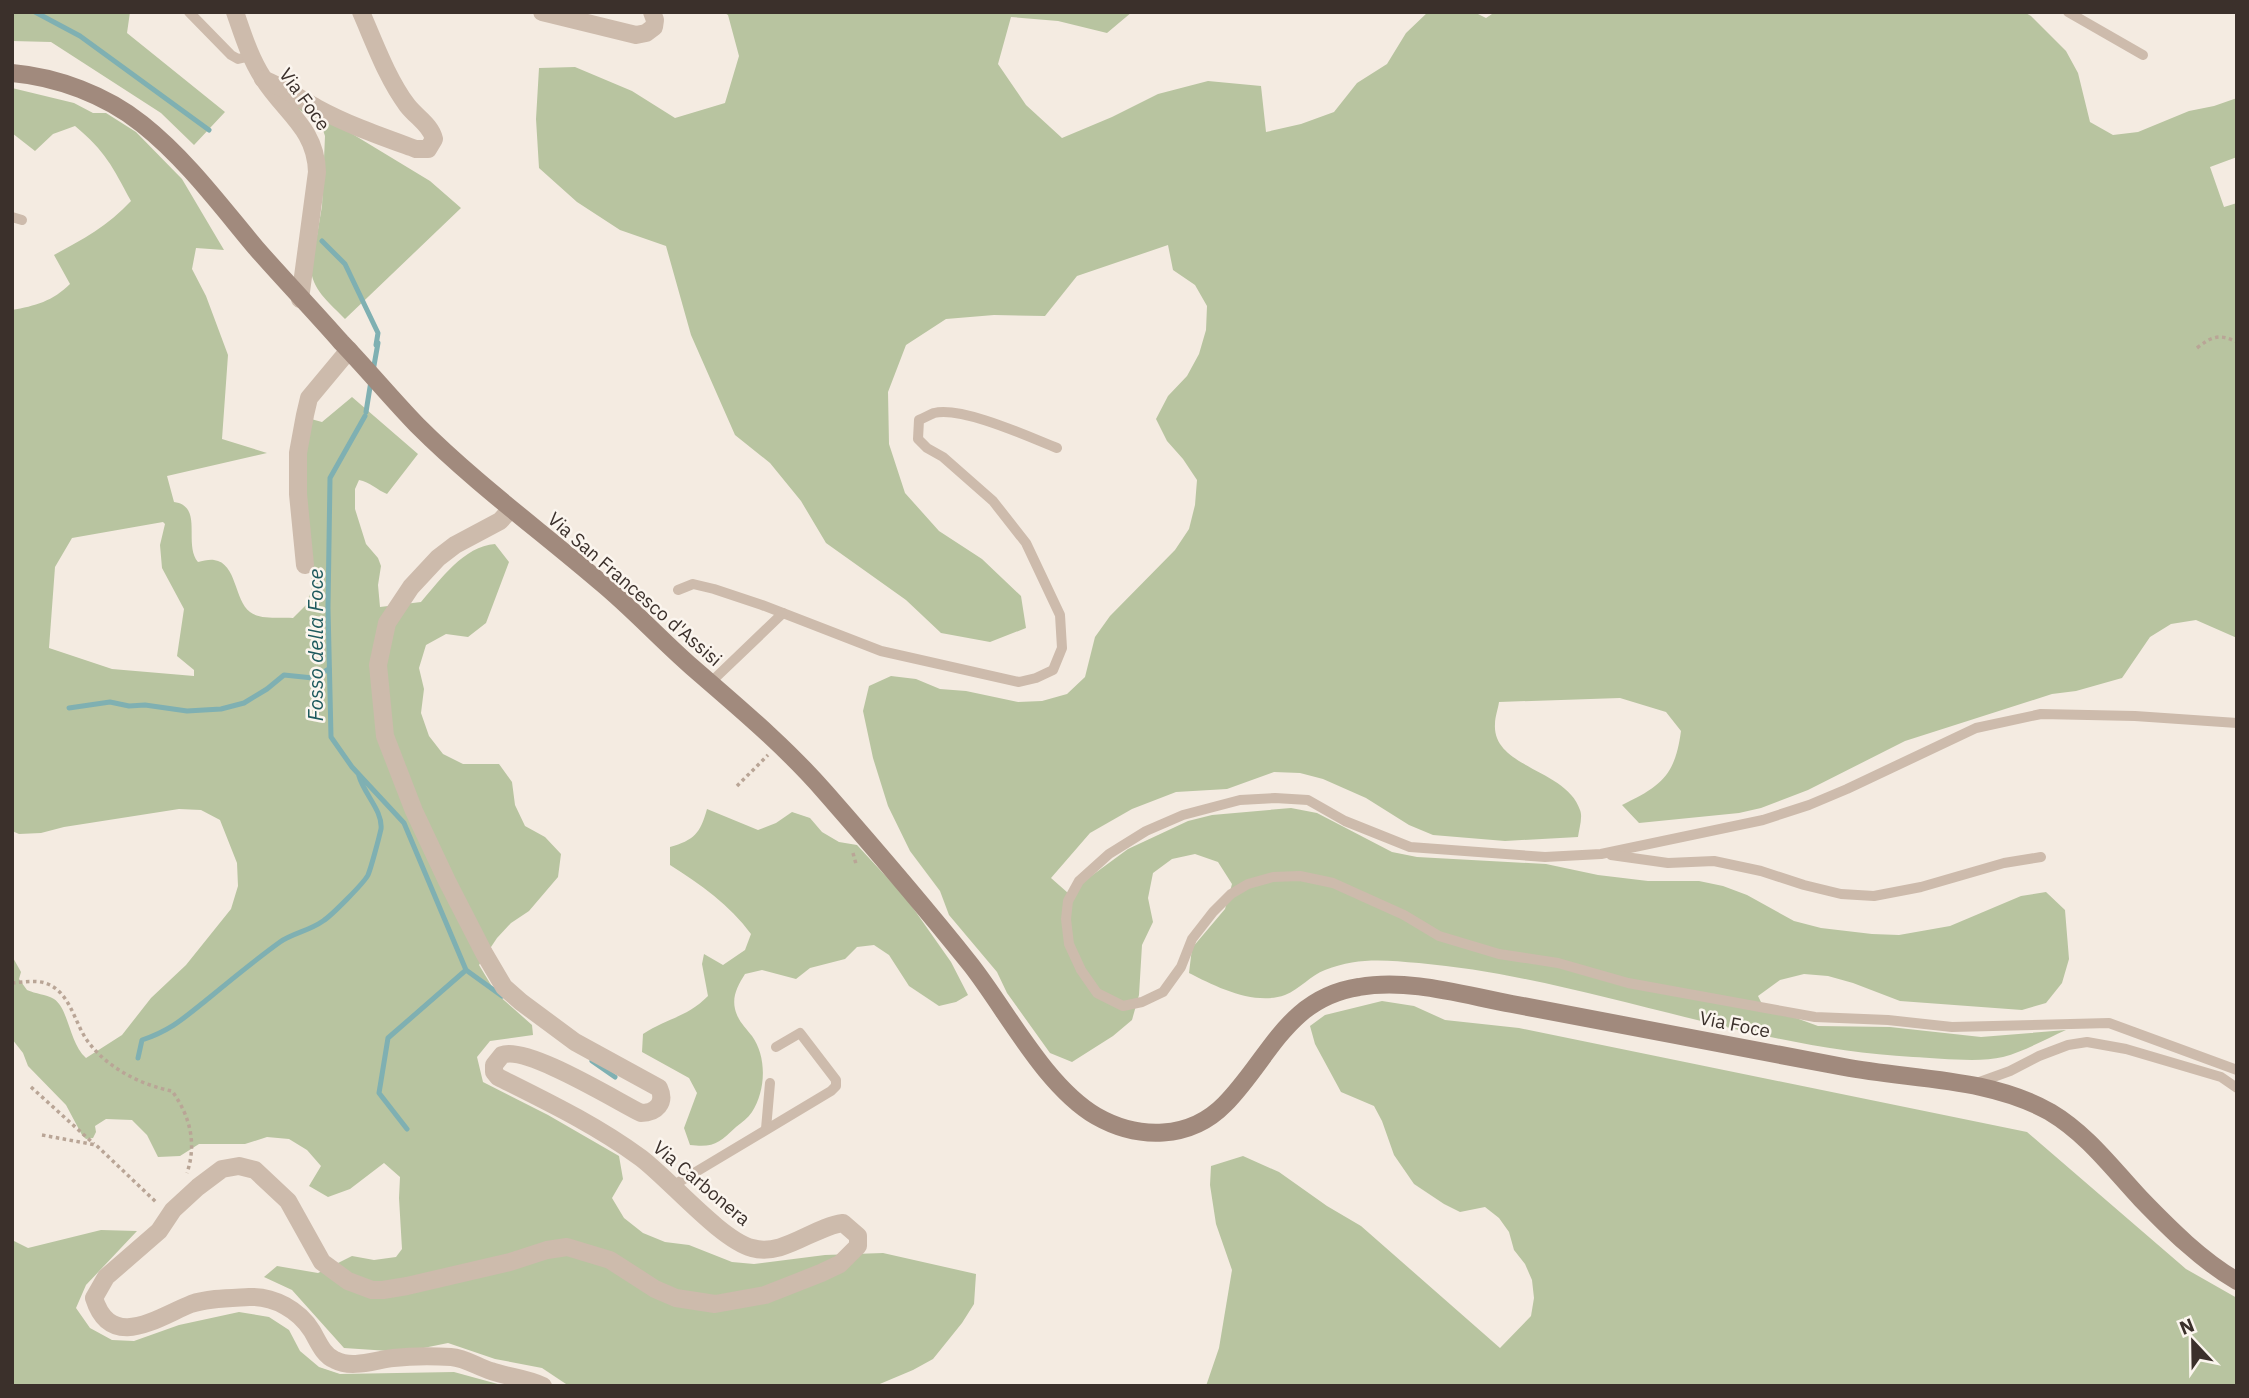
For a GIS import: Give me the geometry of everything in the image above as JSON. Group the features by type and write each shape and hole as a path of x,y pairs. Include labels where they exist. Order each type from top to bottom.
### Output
{"main road":[{"name":"Via San Francesco d'Assisi","path":"12,73 34,75 73,86 134,117 166,144 300,299 419,427 510,510 620,598 771,736 821,787 974,969 1054,1078 1073,1098 1093,1114 1134,1132 1182,1131 1210,1116"},
{"name":"Via Foce","path":"1210,1116 1225,1104 1290,1021 1311,1003 1358,987 1395,984 1646,1028 1850,1069 1971,1085 2012,1095 2046,1109 2080,1132 2181,1239 2237,1281"}],"street":[{"name":"Via Foce","path":"235,12 251,56 263,79 310,138 317,153 317,172 300,299"},
{"path":"263,79 348,123 416,149 428,149 434,139 432,131 399,94 361,12"},
{"path":"542,12 636,35 646,33 653,27 655,20 652,12"},
{"path":"305,565 298,494 298,453 305,415 309,398 349,350"},
{"name":"Via Carbonera","path":"510,510 500,521 455,545 438,558 411,586 387,623 378,666 385,736 405,790 447,881 504,987 575,1042 659,1088 662,1097 655,1111 641,1113 551,1066 516,1053 502,1055 494,1065 494,1072 498,1077 584,1119 641,1158 734,1240 752,1248 767,1250 832,1224 843,1223 858,1236 858,1246 840,1264 821,1273 765,1295 715,1304 676,1298 655,1289 610,1260 567,1247 383,1290 362,1287 348,1281 322,1262 288,1201 255,1170 239,1166 222,1169 209,1177 173,1210 159,1231 106,1278 94,1297 96,1306 111,1324 127,1328 159,1320 192,1304 211,1299 254,1297 286,1305 310,1328 322,1349 335,1361 362,1364 392,1358 455,1357 543,1386"}],"lane":[{"path":"189,12 231,55 238,59 251,56"},
{"path":"2068,12 2143,55"},
{"path":"678,590 693,584 714,589 783,612 881,651 1018,681 1036,678 1053,670 1062,648 1060,615 1026,543 993,501 918,439 919,420 936,413 953,413 988,421 1057,448"},
{"path":"711,682 783,612"},
{"path":"2237,723 2134,716 2041,714 1976,728 1847,789 1763,820 1601,854 1545,857 1410,847 1345,821 1307,800 1275,797 1240,800 1184,815 1146,831 1108,854 1079,881 1068,901 1066,919 1069,944 1081,970 1097,993 1123,1006 1142,1002 1163,992 1181,967 1192,939 1231,894 1248,884 1273,877 1300,876 1333,883 1404,915 1439,936 1499,954 1558,963 1628,983 1815,1017 1888,1020 1952,1027 2109,1023 2237,1070"},
{"path":"1601,854 1668,863 1714,861 1761,871 1841,894 1874,896 1921,887 2004,863 2041,857"},
{"path":"674,1185 836,1086 836,1080 800,1033 776,1047"},
{"path":"1971,1085 2068,1045 2087,1042 2126,1049 2221,1077 2237,1088"},
{"path":"766,1129 770,1083"}],"path":[{"path":"2197,348 2211,337 2237,341"},
{"path":"737,786 768,754"},
{"path":"12,983 44,982 56,990 68,1003 88,1042 110,1064 159,1089 172,1091 185,1109 192,1143 191,1158 183,1181"},
{"path":"31,1087 143,1187 157,1202 167,1220"},
{"path":"42,1136 96,1145"}],"green space":[{"path":"12,12 130,12 127,33 225,112 194,145 161,113 51,42 12,41"},
{"path":"723,12 1132,12 1107,33 1058,21 1011,17 998,64 1026,105 1062,138 1158,94 1208,81 1261,86 1266,132 1301,124 1334,112 1357,83 1387,64 1406,33 1428,12 1474,12 1486,18 1495,12 2024,12 2066,51 2078,73 2090,122 2113,135 2138,132 2189,111 2237,98 2237,157 2210,167 2224,207 2237,203 2237,638 2196,620 2171,624 2150,637 2122,678 2076,691 2052,694 1905,741 1808,790 1761,808 1739,813 1639,823 1622,805 1656,785 1664,778 1675,759 1681,731 1666,712 1620,698 1499,702 1495,724 1497,739 1517,760 1561,785 1572,796 1581,813 1578,837 1505,841 1433,835 1409,825 1366,798 1323,779 1300,773 1274,772 1227,789 1176,792 1132,809 1090,833 1051,878 1068,893 1128,849 1188,821 1212,815 1291,808 1317,813 1392,852 1417,857 1546,864 1598,875 1648,881 1699,881 1747,895 1794,921 1821,928 1872,934 1899,935 1950,926 2021,896 2046,892 2065,910 2069,959 2062,983 2046,1003 2022,1010 1900,1001 1853,983 1828,976 1804,974 1780,980 1758,996 1763,1006 1818,1026 1890,1027 1981,1037 2066,1030 2019,1052 1993,1059 1946,1059 1850,1051 1788,1041 1543,983 1481,971 1383,960 1360,961 1325,970 1285,995 1273,998 1249,997 1223,989 1189,973 1192,948 1225,909 1232,884 1218,862 1195,854 1172,859 1153,873 1148,898 1153,922 1142,945 1139,995 1132,1020 1113,1036 1072,1062 1050,1053 1007,993 997,972 949,915 940,891 910,851 888,806 873,758 863,711 869,686 891,676 916,679 940,689 966,691 1018,702 1042,701 1067,694 1085,677 1095,637 1110,616 1175,550 1189,529 1197,480 1167,441 1156,419 1168,396 1187,376 1199,354 1206,330 1207,306 1195,285 1173,270 1168,245 1077,276 1045,316 994,315 946,319 906,345 888,392 889,444 905,493 939,531 982,559 1021,596 1026,628 990,642 941,633 906,600 826,543 801,501 770,463 735,435 691,335 666,246 620,230 577,202 539,168 536,119 539,68 575,67 632,91 675,118 725,103 739,56 728,15"},
{"path":"12,88 74,103 93,113 106,113 136,132 182,179 224,250 196,248 192,269 206,296 228,355 222,439 267,453 167,476 174,502 183,505 191,518 192,546 198,562 214,560 227,568 250,612 265,617 293,618 306,605 312,588 303,496 304,453 311,419 322,422 352,397 418,454 387,494 359,480 355,489 355,509 366,544 381,566 378,585 380,607 421,602 463,557 484,546 495,544 509,562 486,623 468,637 446,634 426,645 419,668 424,689 421,713 429,736 443,754 463,764 499,764 512,782 515,805 525,826 545,837 561,854 558,877 529,911 511,923 497,938 479,965 496,993 532,1025 533,1035 490,1041 477,1057 483,1082 619,1156 623,1179 612,1198 624,1218 643,1233 665,1242 689,1245 732,1262 754,1264 825,1255 883,1253 976,1274 974,1304 933,1359 875,1386 569,1386 542,1368 495,1359 448,1343 404,1352 344,1348 292,1290 264,1277 277,1266 318,1273 352,1256 374,1260 396,1257 402,1249 400,1177 384,1163 350,1189 328,1197 309,1186 321,1166 307,1150 289,1139 267,1137 245,1144 199,1144 180,1156 158,1157 147,1135 132,1120 106,1119 95,1126 93,1138 86,1139 66,1105 28,1066 23,1053 12,1039 12,956 21,972 19,979 27,990 51,997 59,1004 80,1052 86,1058 122,1035 151,998 186,965 231,909 238,886 237,863 220,820 201,810 179,809 41,833 19,834 12,831 12,310 43,302 70,284 54,255 104,225 131,201 108,160 75,126 53,134 35,151 12,133","holes":["163,522 165,524 160,545 162,568 184,609 177,656 194,670 194,676 112,669 49,648 55,567 72,538"]},
{"path":"293,98 430,181 461,208 345,319 319,291 311,271 322,206 325,136 322,127 292,104"},
{"path":"707,809 758,830 776,823 792,812 810,818 822,832 839,842 857,845 906,898 951,962 968,995 956,1002 939,1006 909,986 889,955 874,945 857,947 845,959 810,968 796,979 762,970 745,974 736,991 734,1004 738,1017 757,1044 760,1054 763,1074 760,1094 750,1114 725,1137 711,1145 698,1146 690,1145 684,1128 697,1093 689,1078 642,1052 643,1034 692,1009 708,996 702,964 704,954 723,965 745,950 751,934 714,896 670,865 670,847 695,835"},
{"path":"1382,1001 1414,1006 1445,1020 1519,1028 2027,1132 2186,1269 2237,1298 2237,1386 1206,1386 1219,1348 1232,1270 1216,1224 1210,1185 1211,1166 1243,1156 1279,1172 1361,1226 1500,1348 1531,1316 1534,1298 1532,1280 1525,1264 1514,1250 1509,1232 1499,1218 1485,1207 1460,1212 1414,1184 1394,1155 1374,1106 1341,1092 1315,1044 1310,1026 1325,1015"},
{"path":"101,1230 137,1231 86,1285 76,1308 90,1328 112,1340 134,1341 179,1325 239,1312 269,1317 289,1330 300,1351 319,1367 340,1374 454,1372 505,1386 12,1386 12,1240 28,1248"}],"waterway":[{"name":"Fosso della Foce","path":"35,12 80,36 209,130"},
{"name":"Fosso della Foce","path":"322,241 345,264 378,333 376,345"},
{"name":"Fosso della Foce","path":"373,371 378,343"},
{"name":"Fosso della Foce","path":"366,412 371,381"},
{"name":"Fosso della Foce","path":"365,416 330,478 328,608 331,737 352,767 404,823 466,970 502,996"},
{"path":"69,708 110,702 187,711 221,709 244,703 284,675 313,678 329,669"},
{"path":"138,1058 142,1040 178,1022 280,942 323,921 365,879 375,853 381,822 359,776"},
{"name":"Fosso della Foce","path":"407,1129 379,1093 388,1038 466,970"},
{"name":"Fosso della Foce","path":"592,1061 615,1077"}]}
